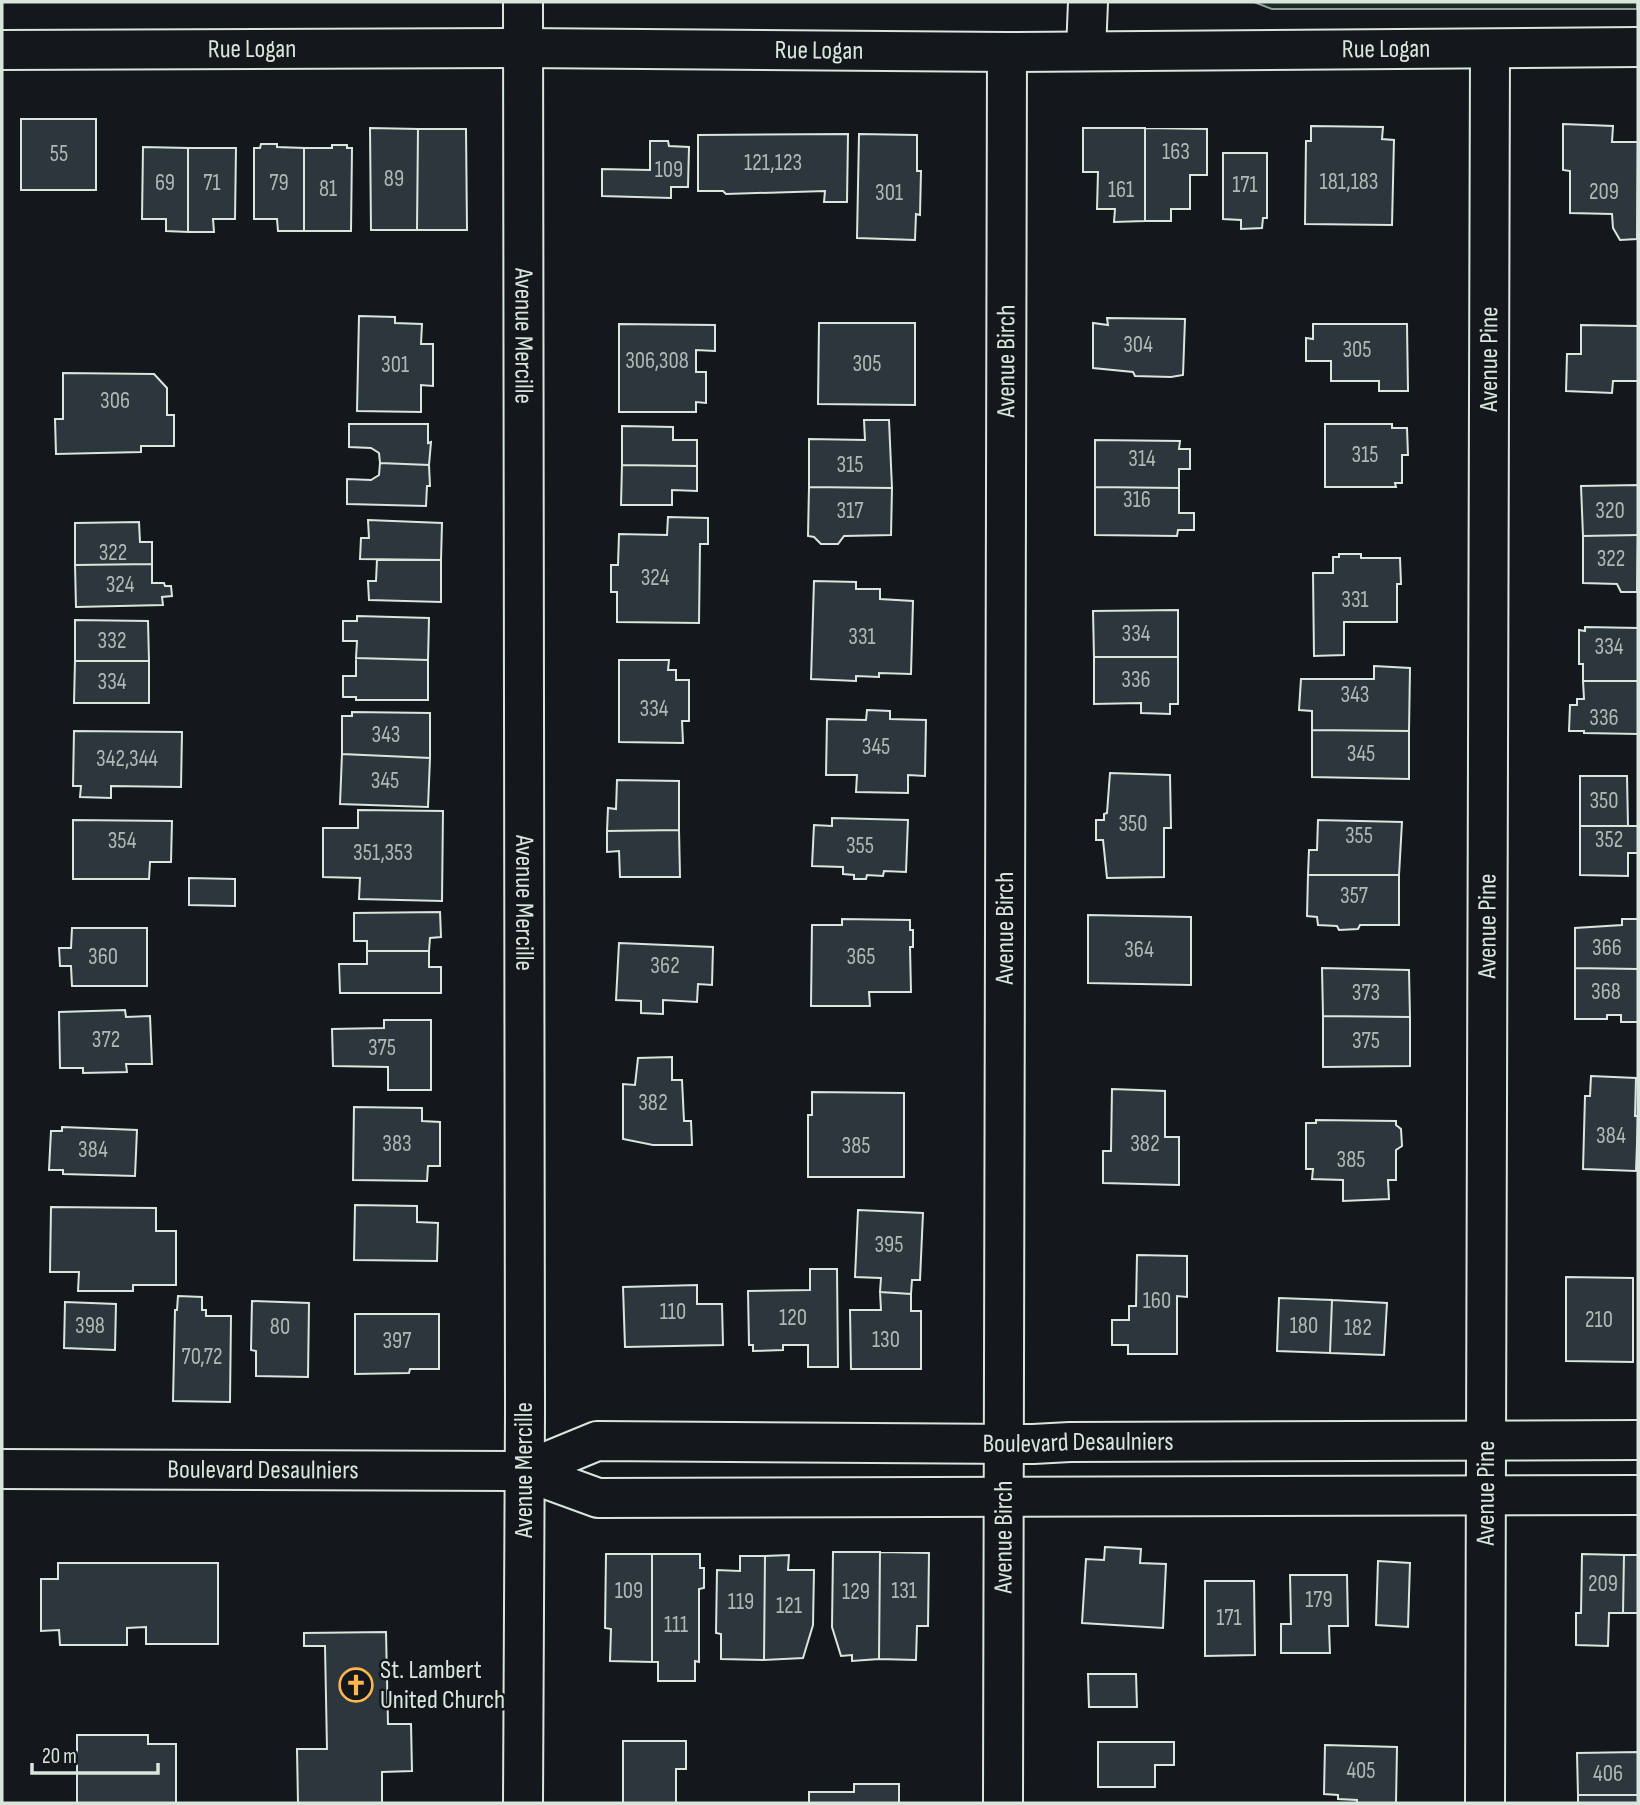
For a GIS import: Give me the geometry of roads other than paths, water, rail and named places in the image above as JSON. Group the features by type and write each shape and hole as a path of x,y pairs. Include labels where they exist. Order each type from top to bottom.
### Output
{"street":[{"name":"Avenue Mercille","path":"523,2 523,1803"},
{"path":"1086,51 1088,2"},
{"name":"Rue Logan","path":"2,50 523,48 1007,52 1638,47"},
{"name":"Avenue Pine","path":"1485,1803 1490,49"},
{"name":"Avenue Birch","path":"1003,1803 1007,52"},
{"name":"Boulevard Desaulniers","path":"524,1471 597,1441 1004,1444 1638,1440"},
{"name":"Boulevard Desaulniers","path":"2,1469 524,1471 598,1498 1638,1495"}],"place":[{"name":"St. Lambert United Church","path":"356,1685"}]}
